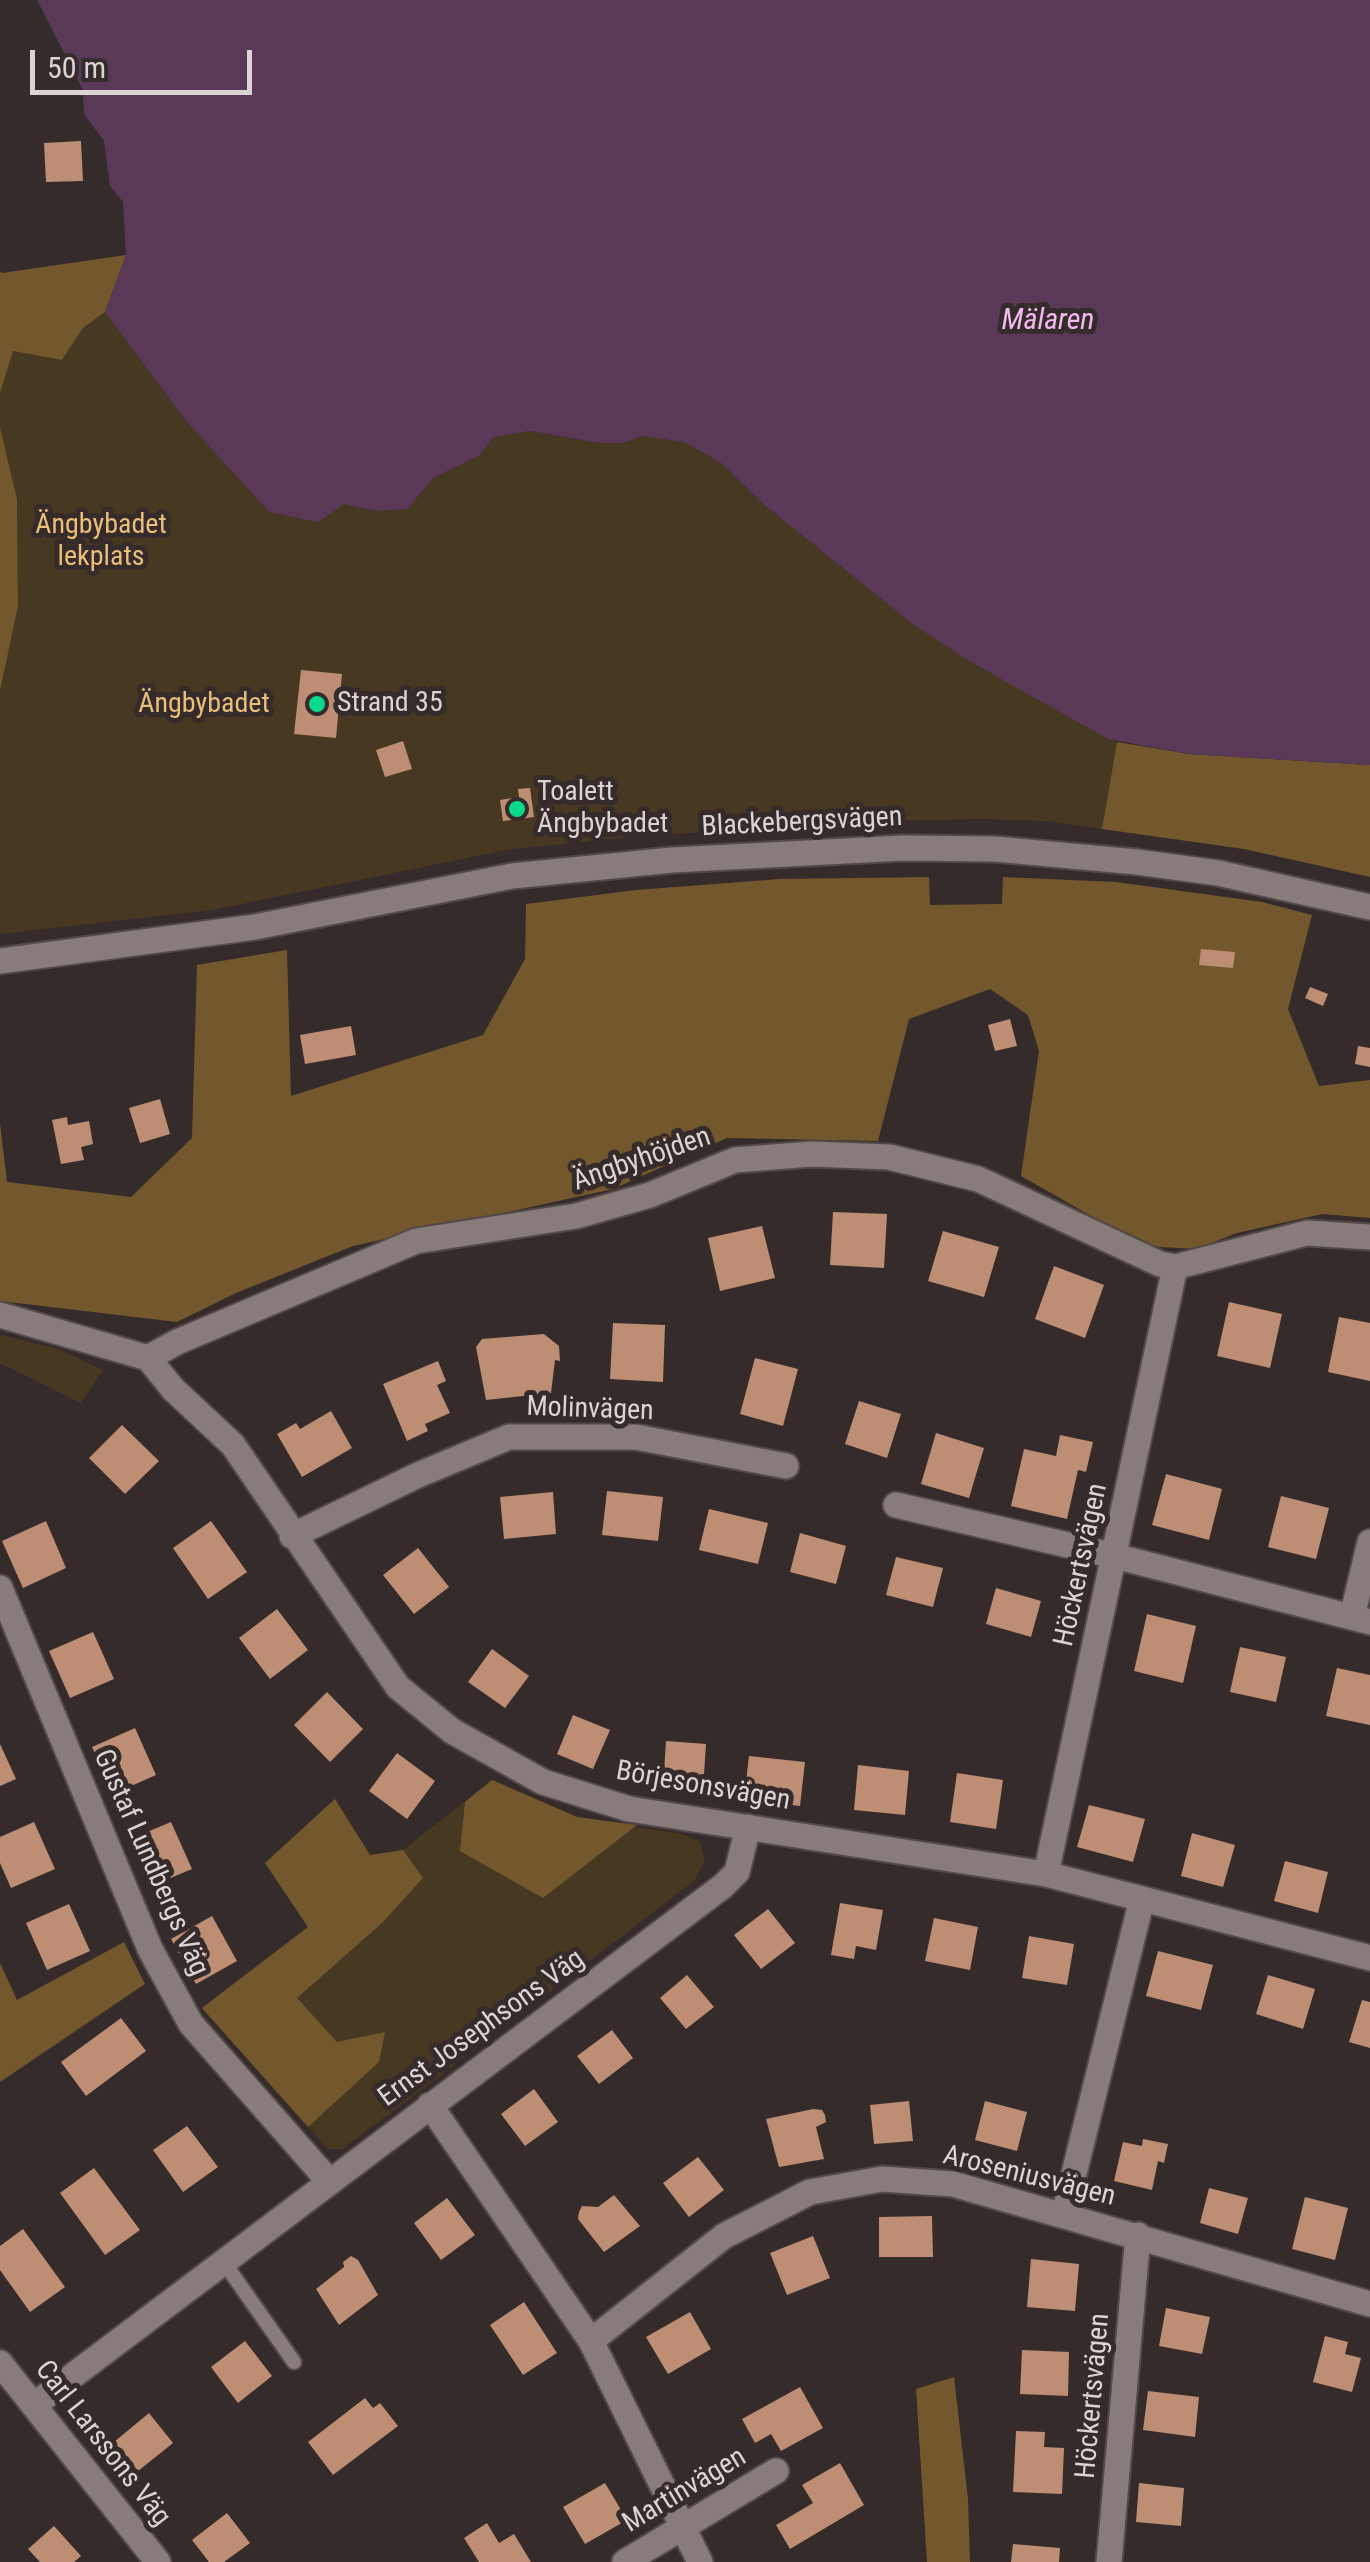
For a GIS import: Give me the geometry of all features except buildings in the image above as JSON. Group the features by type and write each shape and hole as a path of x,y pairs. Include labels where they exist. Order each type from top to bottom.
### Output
{"street":[{"name":"Blackebergsvägen","path":"0,961 254,927 512,876 672,860 903,848 994,849 1137,862 1218,873 1370,906"},
{"name":"Ängbyhöjden","path":"148,1358 416,1240 576,1216 650,1195 735,1160 812,1154 889,1157 960,1174 1174,1268"},
{"path":"1174,1268 1307,1233 1370,1238"},
{"name":"Höckertsvägen","path":"1046,1874 1174,1268"},
{"path":"0,1315 148,1358"},
{"name":"Börjesonsvägen","path":"148,1358 172,1389 233,1445 398,1687 452,1731 543,1782 629,1809 1046,1874 1370,1958"},
{"name":"Molinvägen","path":"292,1536 418,1475 510,1437 636,1438 786,1466"},
{"path":"896,1505 1361,1619 1370,1542"},
{"name":"Gustaf Lundbergs Väg","path":"0,1588 150,1949 183,2009 328,2180"},
{"name":"Ernst Josephsons Väg","path":"34,2405 723,1886 737,1872 748,1826"},
{"path":"1064,2214 1142,1899"},
{"path":"430,2105 592,2341 700,2562"},
{"name":"Aroseniusvägen","path":"592,2341 724,2236 810,2192 882,2179 953,2184 1370,2304"},
{"name":"Höckertsvägen","path":"1109,2562 1138,2236"},
{"name":"Carl Larssons Väg","path":"0,2363 158,2562"},
{"name":"Martinvägen","path":"625,2562 776,2471"}],"lane":[{"path":"223,2261 294,2362"}],"green space":[{"name":"Ängbybadet","path":"105,312 185,420 269,512 344,504 376,511 408,509 433,478 480,455 494,437 531,431 600,443 624,443 642,436 684,442 721,463 762,503 915,626 971,662 1117,742 1102,829 1046,821 982,819 848,822 619,838 506,850 213,910 0,934 0,691 18,606 17,499 0,427 0,393 13,351 62,360 83,328"},
{"path":"0,1335 59,1349 103,1370 81,1403 0,1363"},
{"path":"492,1780 577,1817 682,1834 700,1842 705,1861 694,1881 407,2101 342,2149 328,2149 202,2008 308,1927 265,1863 335,1799 370,1855 403,1850"}],"shaded area":[{"path":"126,255 105,312 83,328 62,360 13,351 0,393 0,271"},
{"path":"0,427 17,499 18,606 0,691"},
{"path":"1117,742 1189,754 1370,765 1370,877 1244,849 1102,829"},
{"path":"929,877 930,905 1002,904 1003,877 1116,882 1262,902 1312,915 1288,1009 1319,1086 1370,1080 1370,1218 1322,1214 1237,1233 1196,1249 1144,1246 1021,1176 1039,1051 1028,1015 990,989 909,1019 878,1141 727,1138 613,1189 353,1246 236,1293 177,1322 0,1301 0,1123 7,1182 131,1197 192,1138 197,965 287,950 291,1096 483,1035 525,959 526,904 636,890 780,879"},
{"path":"492,1780 577,1817 637,1825 543,1898 460,1851 465,1802"},
{"path":"335,1799 370,1855 403,1850 423,1878 382,1923 297,1998 337,2042 385,2032 379,2062 308,2127 202,2008 308,1927 265,1863"},
{"path":"124,1942 145,1984 0,2082 0,1963 17,2000"},
{"path":"954,2377 968,2499 970,2562 927,2562 916,2389"}],"water":[{"name":"Mälaren","path":"37,0 1370,0 1370,765 1189,754 1108,739 915,626 762,503 721,463 684,442 642,436 624,443 600,443 530,431 494,437 480,455 433,478 408,509 376,511 344,504 318,522 269,512 185,420 105,312 126,255 123,202 110,186 104,141 84,114 83,90"}],"place":[{"name":"Strand 35","path":"317,704"},
{"name":"Toalett Ängbybadet","path":"517,809"}],"park label":[{"name":"Ängbybadet lekplats","path":"101,542"}]}
